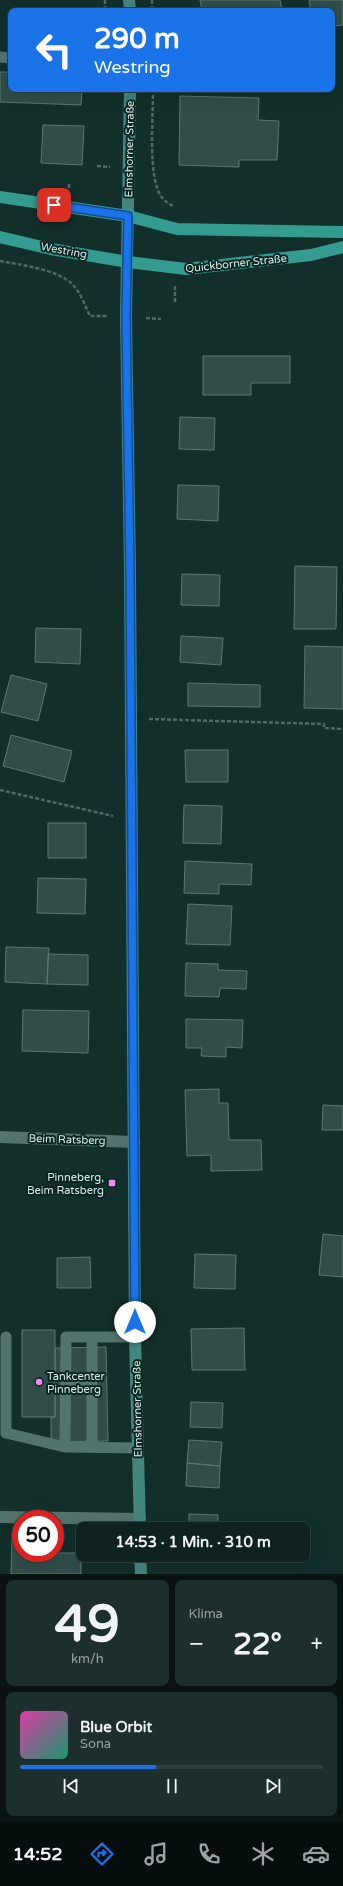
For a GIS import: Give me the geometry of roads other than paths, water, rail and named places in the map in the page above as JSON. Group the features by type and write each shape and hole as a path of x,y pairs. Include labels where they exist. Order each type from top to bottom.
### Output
{"main road":[{"name":"Elmshorner Straße","path":"130,92 126,317 130,570 135,1337 140,1522"},
{"path":"0,197 128,216 177,229 343,232"},
{"name":"Westring","path":"0,237 51,249 128,262"},
{"name":"Quickborner Straße","path":"128,262 186,269 311,255 343,247"},
{"path":"140,1562 141,1574"}],"street":[{"name":"Beim Ratsberg","path":"0,1137 134,1142"},
{"path":"0,1517 100,1522"}],"lane":[{"path":"6,1337 6,1433 66,1447 138,1448"},
{"path":"66,1447 66,1337 135,1337"},
{"path":"92,1337 92,1448"},
{"path":"66,1385 92,1384"}],"place":[{"name":"Pinneberg, Beim Ratsberg","path":"112,1183"},
{"name":"Tankcenter Pinneberg","path":"39,1382"}]}
